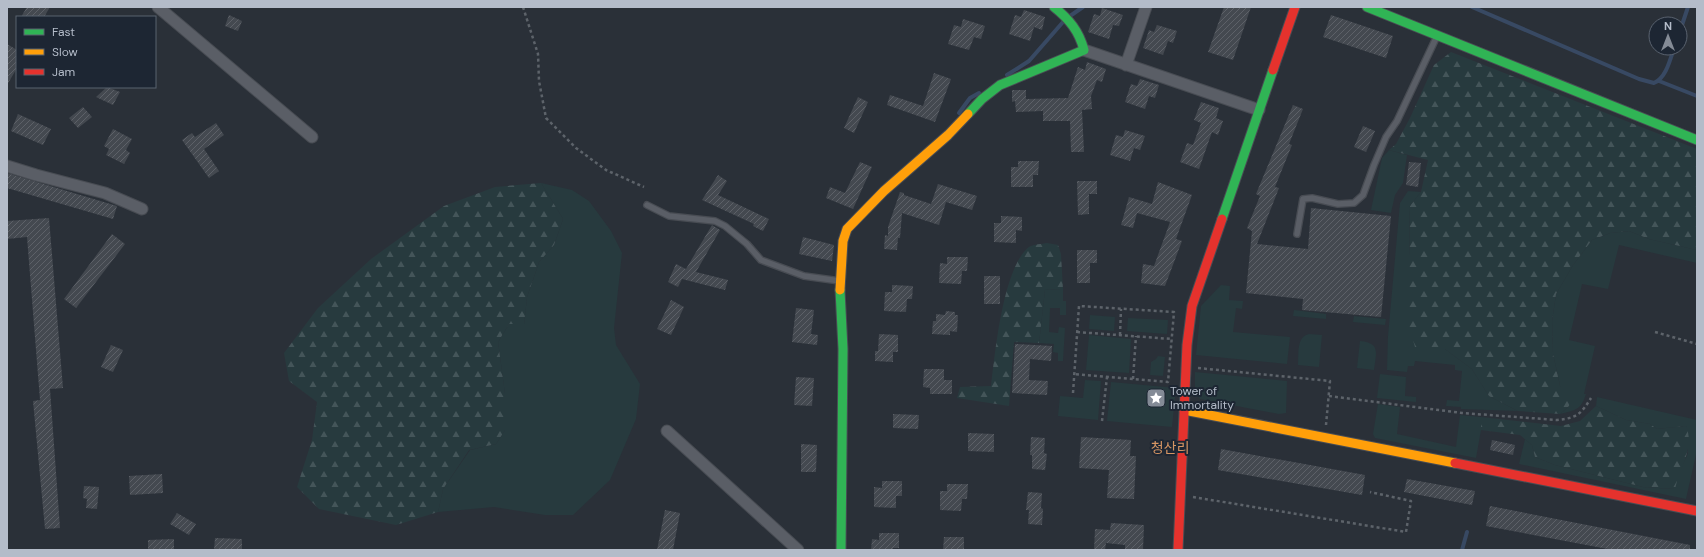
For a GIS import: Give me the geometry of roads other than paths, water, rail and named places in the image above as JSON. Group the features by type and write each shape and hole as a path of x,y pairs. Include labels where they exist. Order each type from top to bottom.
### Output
{"street":[{"path":"158,7 312,137"},
{"path":"1054,7 1071,21 1081,37 1084,50"},
{"path":"1126,65 1146,7"},
{"path":"1178,550 1187,345 1192,306 1295,7"},
{"path":"1367,7 1697,140"},
{"path":"841,550 843,349 840,281 843,241 846,229 884,191 948,135 982,99 1000,85 1084,50 1259,110"},
{"path":"7,166 105,193 142,209"},
{"path":"1184,410 1697,511"},
{"path":"667,431 798,550"}],"lane":[{"path":"1297,234 1303,199 1312,198 1338,204 1354,203 1363,195 1386,137 1397,120 1437,35"},
{"path":"647,206 669,216 715,221 725,226 747,244 761,260 804,276 840,281"}],"waterway":[{"path":"1070,16 1083,7"},
{"path":"1472,7 1639,79 1654,83 1658,81 1665,73 1671,56"},
{"path":"1685,16 1688,7"},
{"path":"1007,75 1029,61 1063,22"},
{"path":"1659,81 1697,96"},
{"path":"959,113 970,98 979,93"},
{"path":"1462,550 1467,532"}],"place":[{"name":"Tower of Immortality","path":"1156,398"}],"district":[{"name":"청산리","path":"1170,448"}]}
